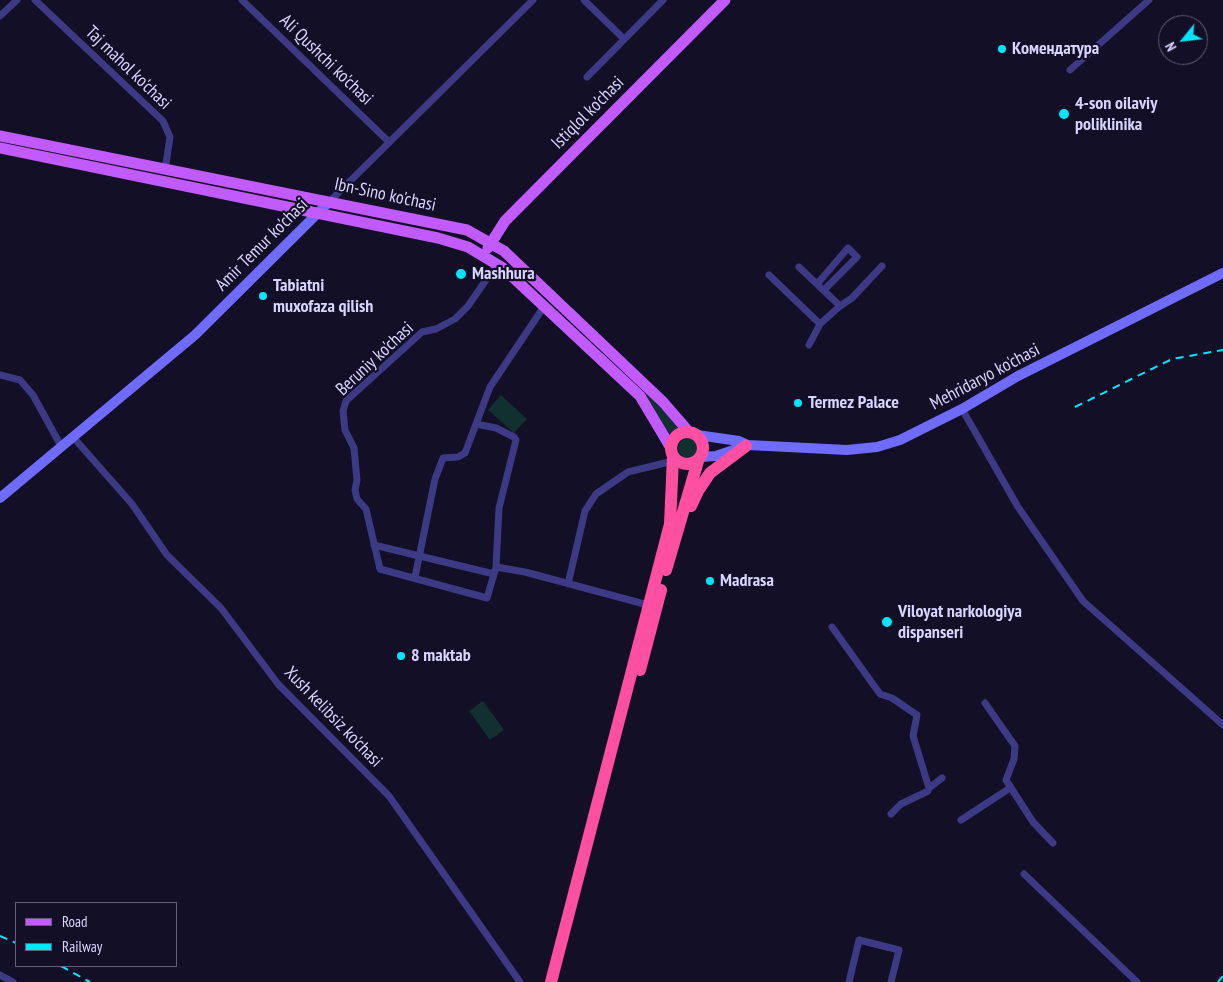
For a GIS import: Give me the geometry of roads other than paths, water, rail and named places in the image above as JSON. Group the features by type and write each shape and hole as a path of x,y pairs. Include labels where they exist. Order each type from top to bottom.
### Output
{"highway":[{"path":"551,982 670,524 673,455 677,436 693,434 703,445 700,459 665,571 560,982"},
{"path":"678,531 686,520 698,491 710,473 747,445"},
{"path":"673,455 684,464 700,459"}],"main road":[{"name":"Istiqlol ko'chasi","path":"487,240 717,0"},
{"name":"Istiqlol ko'chasi","path":"480,254 487,240 505,221 725,0"},
{"name":"Ibn-Sino ko'chasi","path":"0,136 467,230 504,251 663,402 693,434"},
{"name":"Ibn-Sino ko'chasi","path":"0,148 438,238 480,254 497,264 545,305 640,396 673,455"},
{"name":"Amir Temur ko'chasi","path":"0,498 195,336 329,202"},
{"name":"Мehridaryo ko'chasi","path":"747,445 822,450 877,447 900,440 962,409 1018,376 1223,273"},
{"path":"693,434 739,440 747,445"},
{"path":"700,459 716,456 747,445"}],"street":[{"path":"0,16 17,0"},
{"name":"Taj mahol ko'chasi","path":"36,0 163,121 170,137 165,170"},
{"name":"Ali Qushchi ko'chasi","path":"242,0 389,142"},
{"name":"Amir Temur ko'chasi","path":"329,202 532,0"},
{"path":"584,0 624,39"},
{"path":"587,77 663,0"},
{"path":"1070,70 1149,0"},
{"path":"817,284 848,248 856,257 824,290"},
{"name":"Beruniy ko'chasi","path":"495,571 487,598 380,569 366,509 358,500 355,490 357,480 354,448 345,430 343,412 346,401 422,332 436,329 455,319 468,306 497,264"},
{"path":"809,345 820,324 852,298 882,266"},
{"path":"799,267 840,306"},
{"path":"769,275 820,324"},
{"path":"414,578 435,479 443,458 458,457 465,453 490,387 545,305"},
{"path":"0,375 20,380 33,395 61,446"},
{"path":"962,409 1018,507 1084,601 1223,725"},
{"path":"476,424 496,428 514,437 516,440 499,508 495,571"},
{"name":"Xush kelibsiz ko'chasi","path":"73,437 132,504 167,556 220,608 278,684 389,796 520,982"},
{"path":"568,584 585,511 596,494 628,472 673,455"},
{"path":"374,545 495,571 568,584 648,605"},
{"path":"832,627 880,694 892,698 917,714 913,736 929,788"},
{"path":"985,703 1015,746 1014,759 1006,780 1033,822 1053,843"},
{"path":"890,814 901,804 905,804 928,791 929,788 942,778"},
{"path":"961,820 1010,788"},
{"path":"1024,874 1137,982"},
{"path":"849,982 859,940 899,950 899,958 890,982"},
{"path":"0,975 13,982"}],"railway":[{"path":"1075,407 1172,359 1223,350"},
{"path":"0,936 15,943"},
{"path":"63,967 90,982"},
{"path":"1218,982 1223,976"}],"place":[{"name":"Комендатура","path":"1002,49"},
{"name":"4-son oilaviy poliklinika","path":"1064,114"},
{"name":"Mashhura","path":"461,274"},
{"name":"Tabiatni muxofaza qilish","path":"263,296"},
{"name":"Termez Palace","path":"798,403"},
{"name":"Madrasa","path":"710,581"},
{"name":"Viloyat narkologiya dispanseri","path":"887,622"},
{"name":"8 maktab","path":"401,656"}]}
